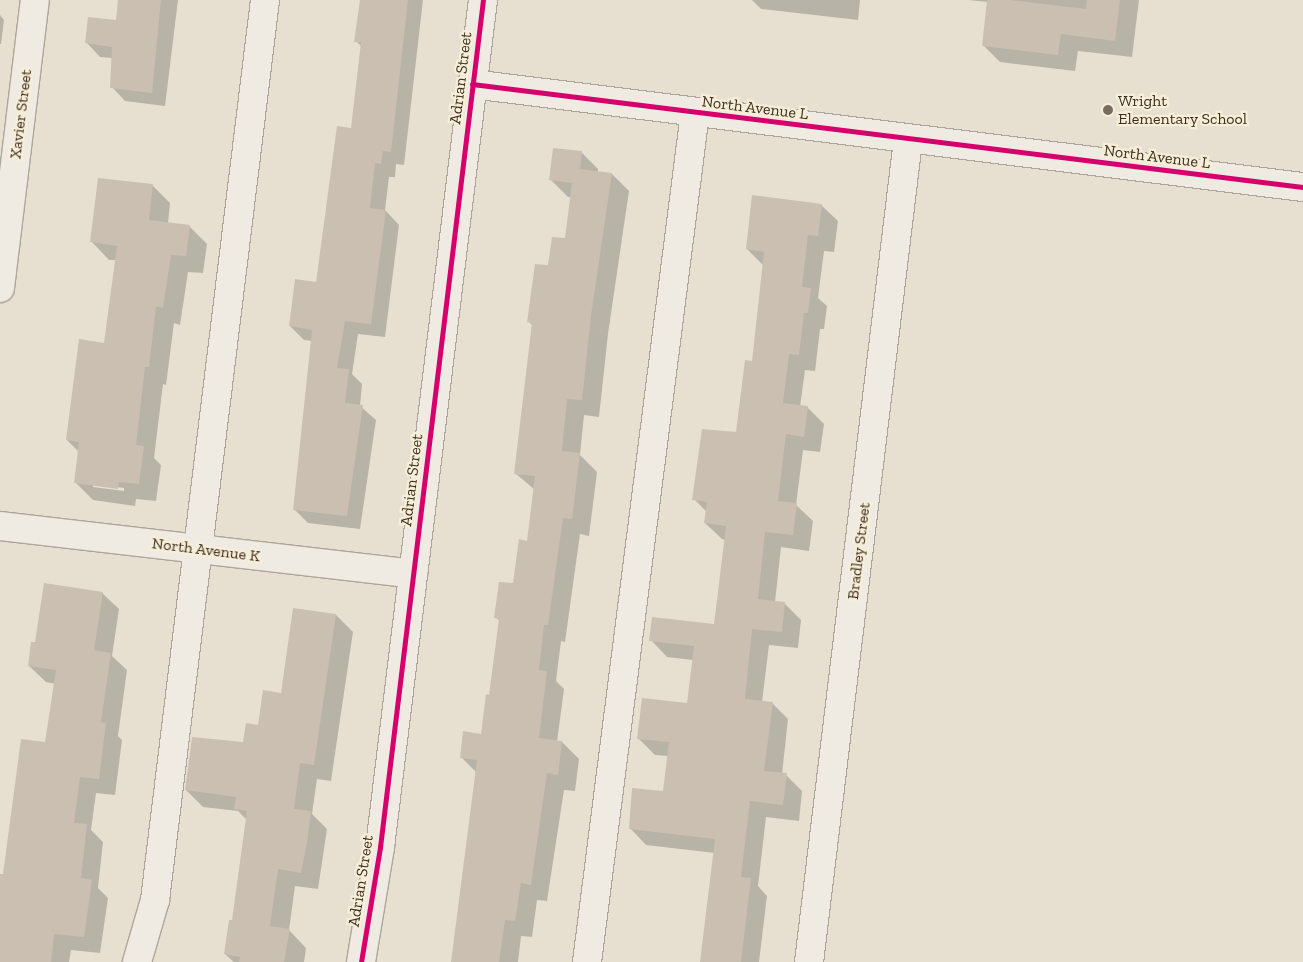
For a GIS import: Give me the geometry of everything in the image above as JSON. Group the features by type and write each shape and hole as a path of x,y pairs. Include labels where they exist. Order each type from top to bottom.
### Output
{"street":[{"name":"Xavier Street","path":"0,288 35,0"},
{"path":"137,962 156,900 265,0"},
{"name":"Adrian Street","path":"361,962 380,847 483,0"},
{"name":"North Avenue L","path":"472,84 908,140 1303,187"},
{"path":"587,962 695,113"},
{"name":"Bradley Street","path":"809,962 908,140"},
{"name":"North Avenue K","path":"0,526 413,574"}],"building":[{"path":"118,0 161,0 152,93 110,88 112,47 85,43 88,17 116,20"},
{"path":"360,0 408,0 391,152 383,151 381,164 375,163 370,208 386,210 371,324 345,321 337,368 349,369 345,403 363,405 347,516 293,510 312,330 289,326 295,279 316,282 337,126 351,128 361,42 354,42"},
{"path":"987,0 1009,0 1086,9 1087,0 1120,0 1115,41 1061,34 1058,55 982,46"},
{"path":"553,148 582,151 580,169 612,173 591,316 582,400 567,399 562,451 580,453 572,519 563,518 548,625 544,625 539,670 547,671 539,738 562,741 558,775 547,773 531,885 521,883 515,921 505,920 499,962 451,962 477,760 460,758 463,731 481,734 486,694 489,695 499,619 494,618 499,582 513,583 519,539 527,541 535,476 514,474 532,323 527,322 535,264 548,265 552,237 565,238 572,183 549,180"},
{"path":"98,178 153,184 149,220 190,225 186,256 171,255 163,308 156,306 149,367 145,367 136,445 144,446 139,484 119,482 118,489 74,483 79,442 66,440 79,339 104,343 117,246 90,242"},
{"path":"752,195 822,204 818,236 808,235 802,287 811,288 808,313 804,313 799,355 789,354 783,403 808,406 804,437 786,434 778,501 797,503 793,535 765,532 758,599 785,602 782,632 752,629 745,699 773,702 764,771 787,773 783,805 750,801 741,877 751,878 741,962 700,962 715,839 629,829 632,788 663,791 669,742 637,739 642,698 687,703 694,646 649,641 652,617 714,624 726,526 704,523 707,502 692,500 702,429 736,432 745,360 752,361 764,252 746,249"},
{"path":"44,583 103,592 94,650 111,653 101,722 106,723 99,779 80,777 74,823 87,824 81,878 92,880 84,937 54,934 51,962 0,962 0,874 3,874 21,739 45,742 56,670 28,666 31,642 35,642"},
{"path":"293,608 336,614 314,765 300,763 294,809 311,811 307,842 301,873 278,869 270,926 290,929 284,962 239,962 240,957 224,954 229,920 232,920 247,811 234,809 236,797 185,790 192,737 243,742 246,723 258,725 263,690 281,693"}],"cycle path":[{"path":"361,962 380,847 483,0"},
{"path":"472,84 1303,187"}],"place":[{"name":"Wright Elementary School","path":"1108,110"}]}
